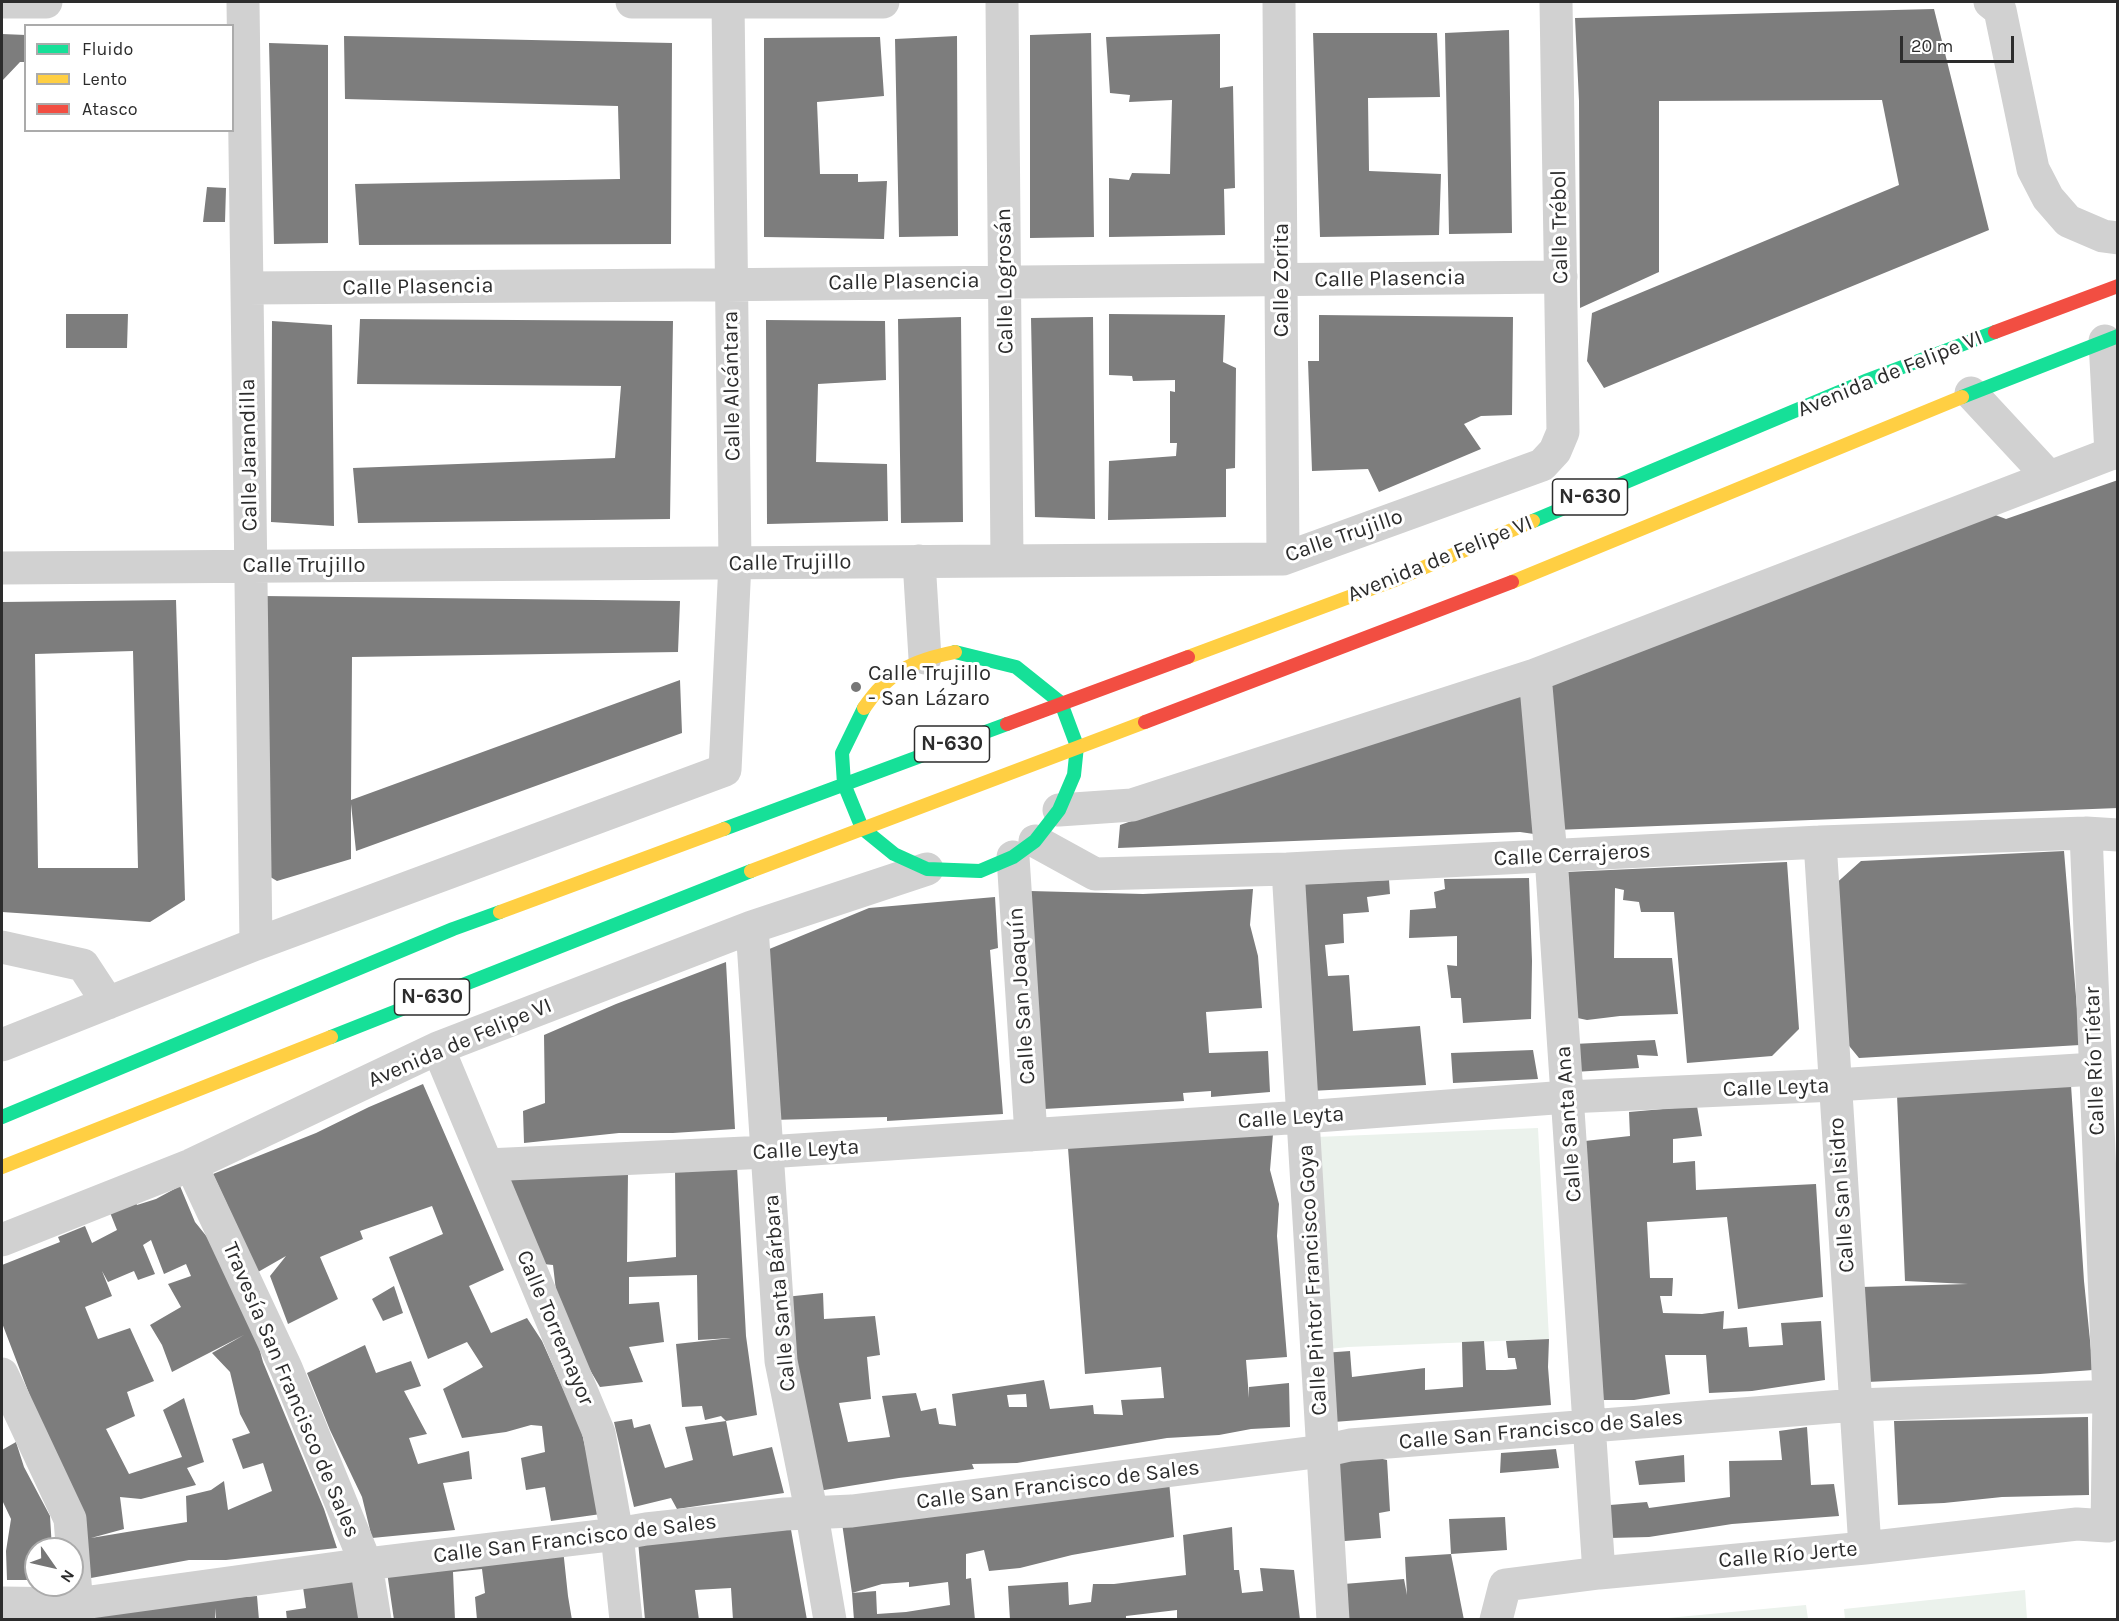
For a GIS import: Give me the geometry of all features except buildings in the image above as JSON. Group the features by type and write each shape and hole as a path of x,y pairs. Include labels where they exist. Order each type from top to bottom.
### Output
{"highway":[{"name":"Avenida de Felipe VI","path":"1060,703 1392,581 1868,380 2118,286"},
{"name":"Avenida de Felipe VI","path":"1077,746 1481,595 1971,393 2111,339"},
{"path":"955,652 1016,667 1060,703 1077,746 1074,775 1059,810 1024,849 981,871 927,869 894,854 862,828 844,784 842,753 865,706 886,680 925,658 955,652"},
{"name":"N-630","path":"2,1117 453,929 1060,703"},
{"name":"N-630","path":"2,1167 862,828 1077,746"}],"street":[{"path":"2,2 46,2"},
{"name":"Calle Jarandilla","path":"243,2 256,944"},
{"path":"632,2 883,2"},
{"name":"Calle Alcántara","path":"256,944 725,770 735,563 728,2"},
{"name":"Calle Logrosán","path":"1002,2 1007,561"},
{"name":"Calle Zorita","path":"1279,2 1283,559"},
{"name":"Calle Trébol","path":"1555,450 1563,432 1556,2"},
{"path":"1990,2 2000,10 2033,169 2048,198 2068,221 2103,236 2118,237"},
{"name":"Calle Plasencia","path":"247,288 1561,277"},
{"path":"1059,810 1132,805 1535,675 2114,453 2111,339"},
{"path":"1971,393 2049,477"},
{"name":"Calle Trujillo","path":"2,568 1283,559 1542,465 1555,450"},
{"path":"919,561 925,658"},
{"name":"Calle Santa Ana","path":"1535,675 1551,856 1599,1573"},
{"name":"Calle Cerrajeros","path":"1024,849 1095,874 1288,869 1820,842 2102,834"},
{"name":"Calle Río Tiétar","path":"2102,834 2096,1069 2113,1396 2112,1530"},
{"name":"Calle San Isidro","path":"1820,842 1865,1548"},
{"name":"Calle San Joaquín","path":"1024,849 1031,1135"},
{"name":"Avenida de Felipe VI","path":"2,1240 191,1165 438,1048 752,927 927,869"},
{"name":"Calle Pintor Francisco Goya","path":"1288,869 1333,1620"},
{"name":"Calle Santa Bárbara","path":"752,927 781,1361 812,1515 830,1620"},
{"path":"2,1045 256,944"},
{"path":"2,947 83,964 108,1003"},
{"name":"Calle Torremayor","path":"438,1048 599,1433 617,1534 626,1620"},
{"name":"Calle Leyta","path":"487,1165 767,1152 1303,1118 1567,1097 1835,1085 2096,1069"},
{"name":"Travesía San Francisco de Sales","path":"191,1165 286,1368 366,1564 375,1620"},
{"path":"2,1374 70,1519 77,1612"},
{"name":"Calle San Francisco de Sales","path":"2,1603 77,1612 366,1564 646,1529 785,1514 812,1515 1323,1451 1350,1445 1856,1405 2113,1396"},
{"name":"Calle Río Jerte","path":"1496,1620 1505,1585 1599,1573 1865,1548 2077,1524 2112,1530"}],"shaded area":[{"path":"1538,1128 1549,1339 1329,1349 1316,1137"},
{"path":"2025,1590 2027,1619 1845,1619 1844,1609"},
{"path":"1806,1605 1808,1619 1657,1619"}],"traffic: fast":[{"path":"1533,521 1868,380 1995,332"},
{"path":"1962,397 2118,336"},
{"path":"864,708 842,753 844,784 862,828 894,854 927,869 980,871 1013,857 1035,841 1059,810 1074,775 1077,746 1061,703 1016,667 955,652"},
{"path":"724,829 1007,724"},
{"path":"331,1037 751,871"},
{"path":"2,1117 453,929 500,912"}],"traffic: slow":[{"path":"1512,582 1962,397"},
{"path":"1188,657 1392,581 1533,521"},
{"path":"864,708 883,685 903,670 927,659 955,652"},
{"path":"751,871 1145,722"},
{"path":"500,912 724,829"},
{"path":"2,1167 331,1037"}],"traffic: jam":[{"path":"1995,332 2118,286"},
{"path":"1145,722 1512,582"},
{"path":"1007,724 1188,657"}],"place":[{"name":"Calle Trujillo - San Lázaro","path":"856,687"}]}
